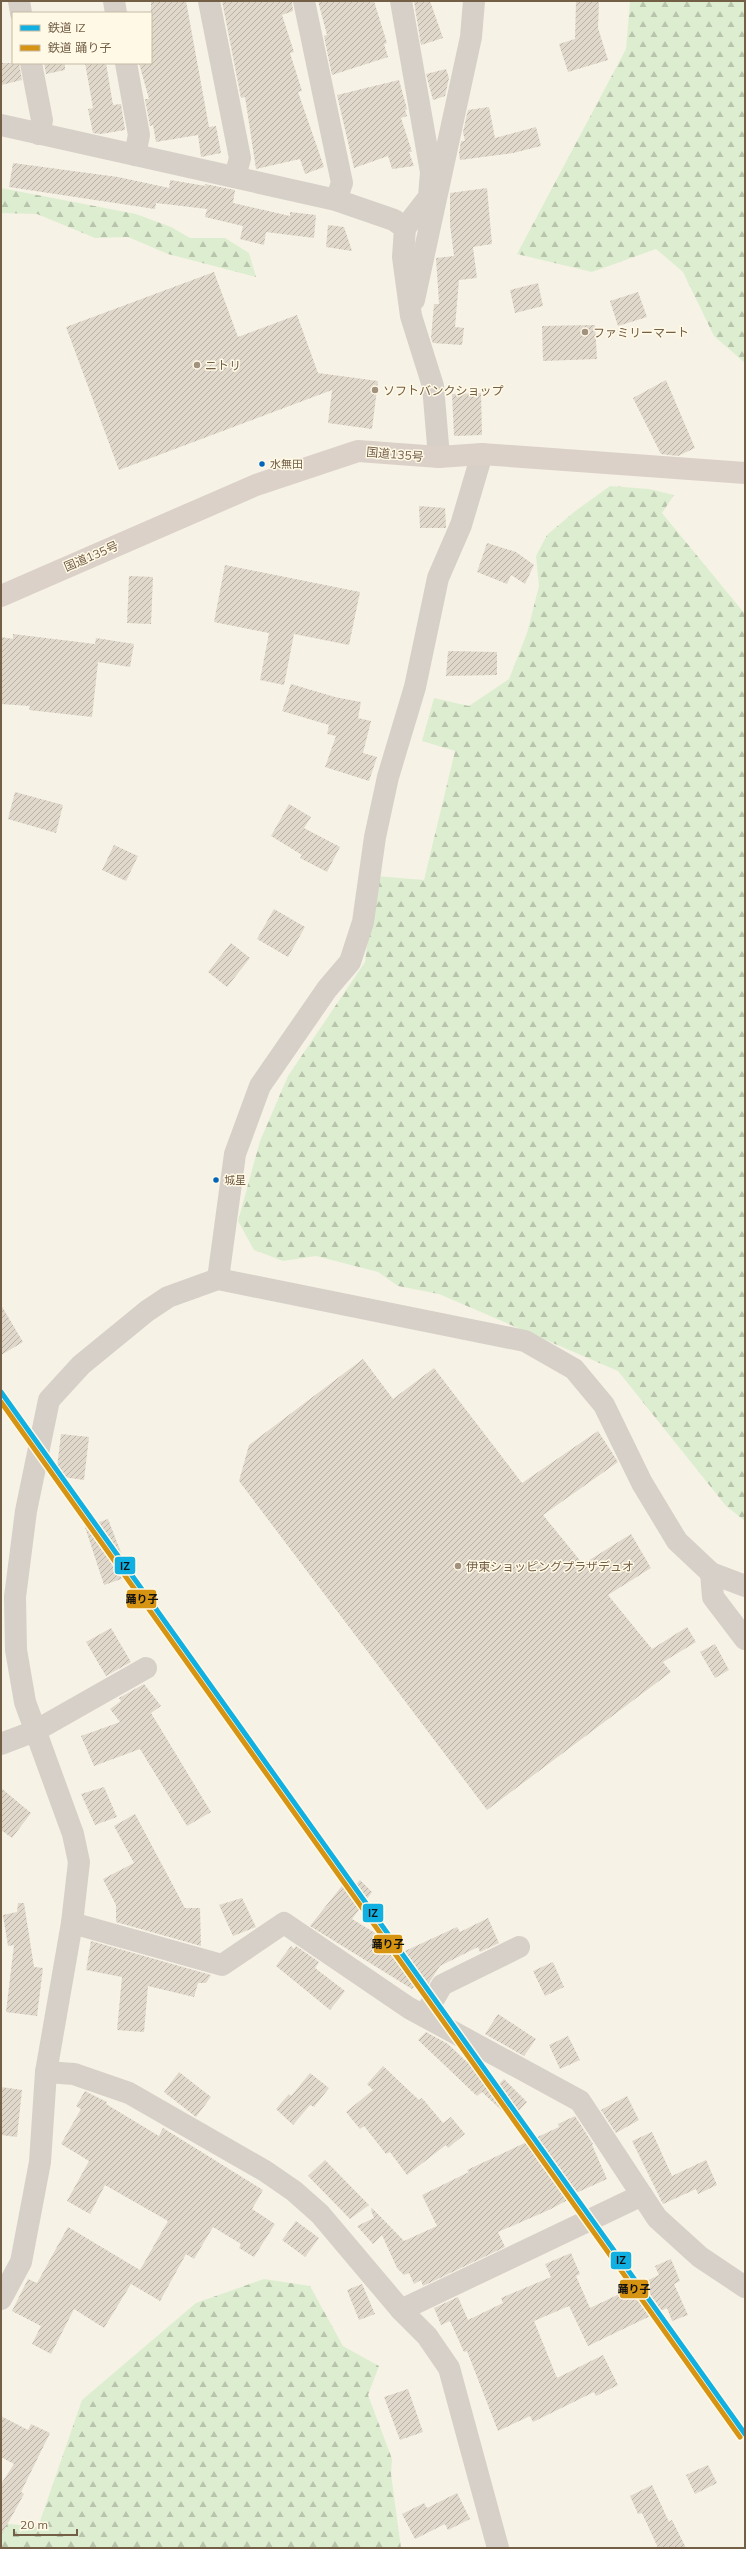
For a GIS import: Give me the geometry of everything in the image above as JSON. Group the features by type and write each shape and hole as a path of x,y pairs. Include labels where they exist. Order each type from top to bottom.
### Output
{"highway":[{"name":"国道135号","path":"1,596 256,485 358,451 439,458 482,454 745,473"}],"street":[{"path":"19,1 21,12"},
{"path":"114,1 116,12"},
{"path":"209,1 240,158 235,178"},
{"path":"304,1 342,183 336,200"},
{"path":"401,1 431,172 429,197 405,228 404,257 411,316 433,386 439,458"},
{"path":"411,316 471,37 474,1"},
{"path":"31,64 42,120 39,134"},
{"path":"126,64 139,135 135,155"},
{"path":"1,125 336,200 394,220 405,228"},
{"path":"218,1279 235,1154 260,1086 327,989 350,962 363,922 375,837 388,777 415,687 438,578 461,525 482,454"},
{"path":"1,2299 21,2262 40,2162 46,2072 72,1923 79,1862 73,1834 25,1702 16,1650 15,1597 26,1511 49,1400 81,1365 147,1311 168,1297 218,1279 525,1341 574,1369 604,1405 642,1483 678,1541 711,1573 745,1586"},
{"path":"711,1573 713,1597 745,1639"},
{"path":"1,1744 35,1731 146,1668"},
{"path":"72,1923 222,1965 284,1923 424,2016 580,2101 657,2218 700,2257 745,2287"},
{"path":"424,2016 442,1985 519,1947"},
{"path":"46,2072 74,2074 130,2093 265,2171 294,2191 320,2214 401,2310 427,2336 449,2368 498,2548"},
{"path":"401,2310 642,2195"}],"green space":[{"path":"630,1 745,1 745,363 714,336 683,272 656,249 592,272 517,254 626,49"},
{"path":"1,188 136,214 171,227 190,238 225,238 249,253 256,277 168,254 128,237 95,238 37,214 1,213"},
{"path":"610,486 649,489 674,495 662,513 745,614 745,1521 726,1506 618,1371 439,1294 398,1286 378,1272 316,1256 283,1261 254,1250 238,1221 260,1141 288,1076 365,962 376,876 424,880 455,751 422,741 434,698 469,706 509,679 527,633 539,586 536,556 547,535 574,512"},
{"path":"264,2279 310,2286 343,2346 379,2366 368,2395 392,2459 391,2474 401,2548 1,2548 1,2523 38,2527 82,2400 196,2303"}],"building":[{"path":"151,1 186,1 209,127 216,126 221,153 201,157 198,135 156,142 153,125 150,126 145,99 149,99 139,64 152,64"},
{"path":"222,1 292,1 293,11 282,15 294,52 290,53 302,91 298,92 324,167 305,174 300,159 256,169 245,97 241,98"},
{"path":"318,1 374,1 387,43 384,44 388,57 332,75 324,36 327,35"},
{"path":"414,1 430,1 443,38 421,45"},
{"path":"576,1 599,1 598,28 608,60 568,72 559,44 575,39"},
{"path":"1,63 19,64 22,80 1,85"},
{"path":"44,64 65,64 65,70 46,74"},
{"path":"85,64 106,64 113,105 121,104 125,130 101,134 93,133 88,109 93,108"},
{"path":"446,69 449,78 445,96 433,100 426,74"},
{"path":"399,80 407,109 405,110 407,116 401,118 412,152 409,152 414,166 392,169 388,156 354,168 337,95"},
{"path":"489,107 495,138 536,127 541,146 513,153 460,160 459,153 461,141 465,141 463,132 468,110"},
{"path":"13,163 118,177 169,188 170,180 206,186 205,184 235,190 233,203 290,216 290,212 316,215 314,238 266,232 264,245 240,239 243,226 205,217 207,209 156,203 155,209 9,187"},
{"path":"487,188 492,244 473,247 477,278 459,280 455,327 464,328 462,345 433,343 431,338 434,304 439,304 436,258 454,256 450,225 450,193"},
{"path":"328,225 344,227 352,251 326,247"},
{"name":"ニトリ","path":"214,272 238,337 297,315 318,373 378,381 372,429 328,423 332,390 119,470 66,327"},
{"path":"538,283 543,306 515,313 510,290"},
{"path":"638,292 647,317 618,326 610,301"},
{"path":"595,325 597,359 543,361 542,326"},
{"path":"666,380 695,448 678,456 661,454 633,398"},
{"path":"481,393 482,435 454,436 452,394"},
{"path":"419,506 445,508 446,528 420,528"},
{"path":"487,543 516,552 534,565 525,584 511,575 507,584 477,572"},
{"path":"225,565 360,592 349,645 294,634 284,685 260,680 269,633 214,622"},
{"path":"129,576 153,577 151,624 127,623"},
{"path":"13,634 95,644 96,638 134,644 130,667 98,662 92,717 29,710 30,706 1,704 1,637 13,639"},
{"path":"448,651 497,652 497,675 446,676"},
{"path":"291,684 335,697 361,702 358,718 371,721 363,753 377,757 369,781 325,767 336,736 327,734 329,725 282,711"},
{"path":"15,792 63,805 56,833 8,819"},
{"path":"289,804 311,817 304,828 340,847 327,872 300,858 302,855 271,836"},
{"path":"114,845 138,856 126,881 102,870"},
{"path":"274,909 305,927 288,957 257,939"},
{"path":"231,943 250,958 227,987 208,972"},
{"path":"1,1305 23,1342 1,1355"},
{"path":"363,1359 393,1399 434,1368 522,1483 598,1431 618,1462 543,1515 583,1564 631,1534 651,1568 608,1595 652,1649 687,1627 696,1642 663,1662 671,1672 487,1810 239,1481 249,1445"},
{"path":"61,1434 89,1437 84,1480 56,1476"},
{"path":"108,1519 130,1576 104,1585 85,1527"},
{"path":"111,1628 131,1662 106,1676 86,1642"},
{"path":"715,1644 729,1670 715,1678 700,1652"},
{"path":"144,1684 161,1706 151,1713 211,1812 187,1826 140,1749 94,1766 81,1736 120,1722 110,1709 121,1701 119,1698"},
{"path":"104,1787 117,1817 95,1825 81,1794"},
{"path":"1,1788 31,1813 12,1838 1,1830"},
{"path":"135,1814 185,1908 200,1908 201,1946 116,1922 116,1905 103,1879 134,1863 114,1826"},
{"path":"360,1880 372,1892 352,1919 405,1951 457,1927 460,1932 488,1918 499,1943 480,1952 478,1947 440,1966 423,1992 415,1986 412,1989 310,1926 345,1882 352,1889"},
{"path":"242,1898 256,1927 233,1936 219,1905"},
{"path":"18,1903 24,1903 34,1967 43,1968 37,2016 6,2012 14,1945 8,1946 3,1915 17,1912"},
{"path":"91,1941 211,1975 206,1983 198,1983 194,1997 148,1986 144,2032 117,2030 122,1977 86,1970"},
{"path":"291,1946 294,1949 296,1946 319,1962 315,1968 345,1991 330,2010 276,1966"},
{"path":"553,1962 564,1987 545,1996 533,1971"},
{"path":"498,2014 536,2039 524,2056 485,2034"},
{"path":"426,2032 448,2044 467,2062 470,2057 499,2084 504,2079 527,2102 511,2119 482,2092 477,2096 418,2040"},
{"path":"568,2036 580,2060 560,2069 549,2045"},
{"path":"383,2066 419,2100 422,2098 443,2123 451,2117 465,2134 448,2148 446,2145 407,2175 390,2152 386,2154 364,2126 360,2129 346,2112 373,2090 367,2084"},
{"path":"179,2072 211,2097 196,2117 164,2092"},
{"path":"310,2073 329,2088 314,2107 310,2105 293,2125 276,2109 289,2094 291,2096"},
{"path":"1,2087 22,2090 17,2137 1,2135"},
{"path":"85,2091 107,2102 106,2104 159,2136 163,2128 263,2190 252,2209 275,2224 254,2257 239,2248 241,2244 213,2227 194,2259 186,2254 160,2301 131,2284 104,2328 74,2309 51,2354 32,2344 41,2326 12,2311 28,2279 37,2283 68,2227 140,2270 168,2221 105,2185 90,2214 67,2201 89,2161 61,2144 81,2109 76,2106"},
{"path":"627,2096 639,2120 616,2133 601,2110"},
{"path":"575,2116 593,2144 592,2145 607,2179 576,2193 577,2195 549,2210 498,2232 505,2247 423,2286 421,2280 414,2284 409,2273 404,2275 397,2268 382,2235 373,2244 357,2226 374,2218 371,2210 372,2208 404,2241 437,2226 422,2195 469,2172 467,2170 559,2127 558,2124"},
{"path":"652,2132 672,2176 706,2160 717,2185 698,2194 696,2189 663,2204 632,2141"},
{"path":"325,2160 369,2205 350,2219 308,2176"},
{"path":"296,2221 319,2238 305,2257 282,2240"},
{"path":"571,2253 580,2274 576,2276 590,2308 659,2275 655,2266 671,2259 680,2281 674,2284 688,2315 672,2321 667,2308 588,2346 569,2306 534,2321 557,2378 603,2355 618,2385 596,2396 594,2392 533,2422 530,2416 498,2431 467,2351 464,2352 450,2321 441,2325 434,2308 458,2297 468,2320 503,2303 501,2298 551,2277 545,2264"},
{"path":"362,2284 375,2314 359,2320 347,2290"},
{"path":"408,2389 423,2432 400,2440 384,2397"},
{"path":"1,2416 28,2430 31,2424 50,2433 21,2492 24,2494 1,2536 1,2484 14,2464 1,2457"},
{"path":"708,2465 717,2483 695,2494 686,2475"},
{"path":"652,2485 669,2522 672,2520 686,2548 658,2548 642,2513 638,2514 630,2496"},
{"path":"457,2493 470,2519 448,2530 445,2524 415,2539 402,2514 424,2503 427,2508"}],"rail line":[{"name":"IZ","path":"1,1392 745,2434"},
{"name":"踊り子","path":"1,1402 740,2437"}],"place":[{"name":"ファミリーマート","path":"585,332"},
{"name":"ニトリ","path":"197,365"},
{"name":"ソフトバンクショップ","path":"375,390"},
{"name":"水無田","path":"262,464"},
{"name":"城星","path":"216,1180"},
{"name":"伊東ショッピングプラザデュオ","path":"458,1566"}]}
